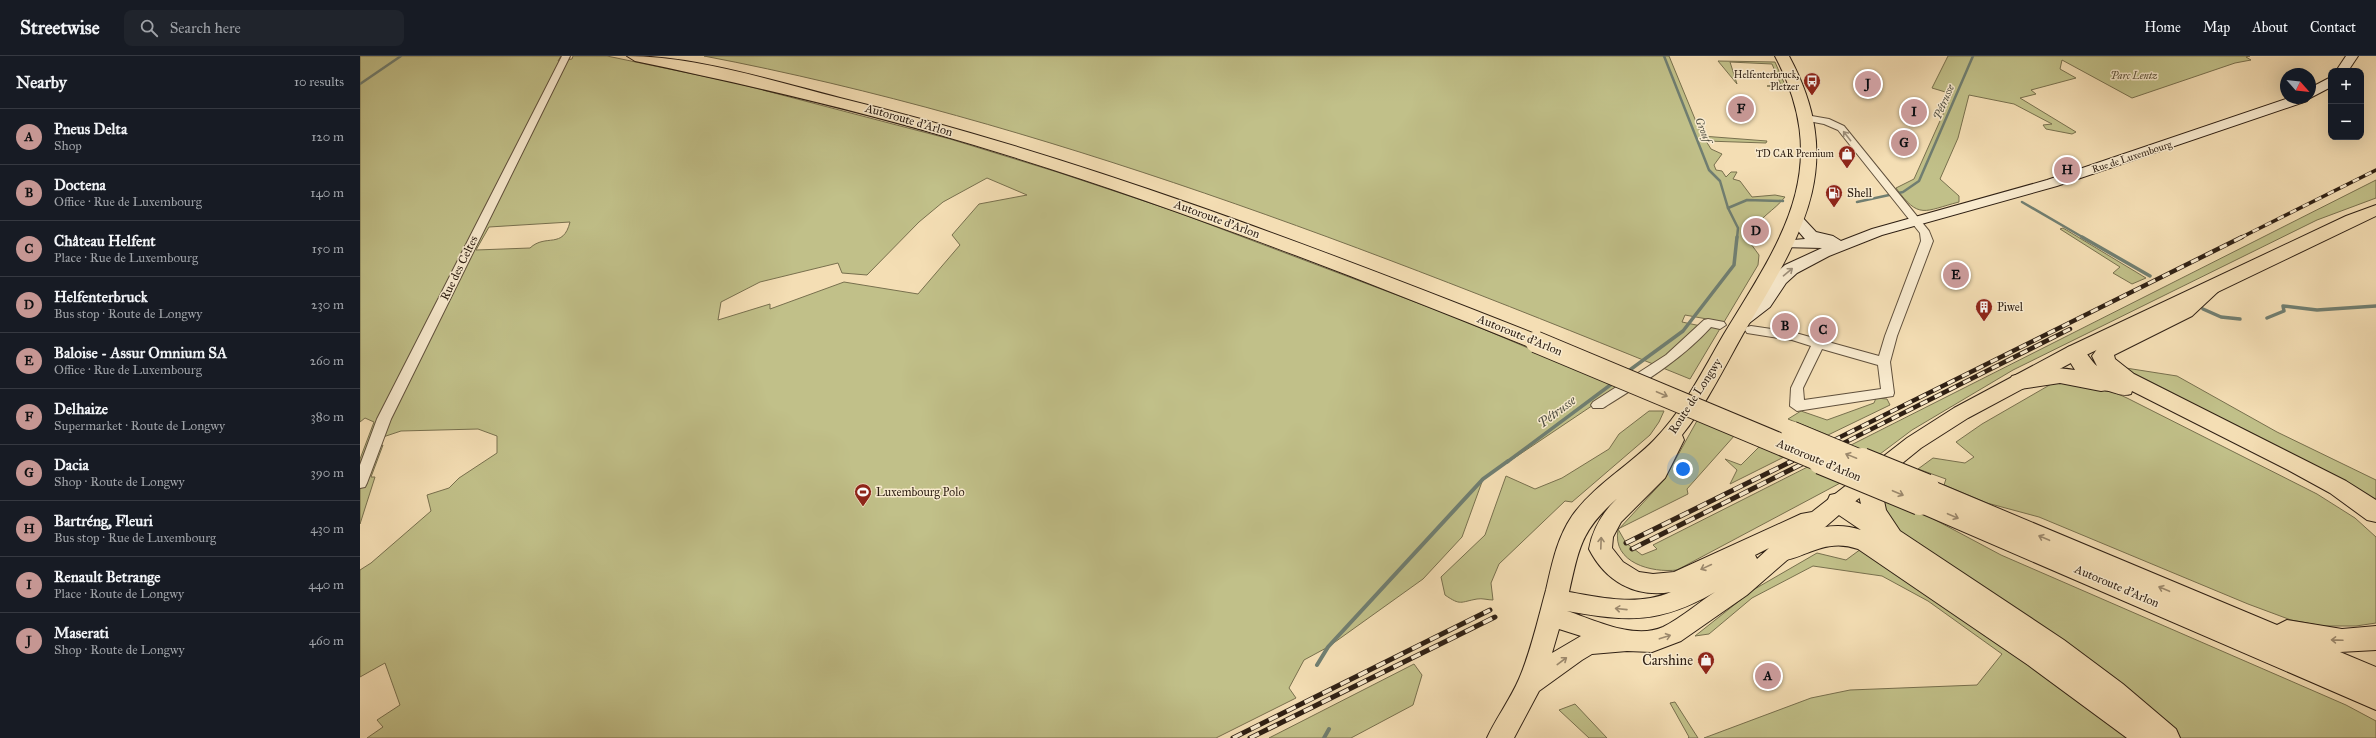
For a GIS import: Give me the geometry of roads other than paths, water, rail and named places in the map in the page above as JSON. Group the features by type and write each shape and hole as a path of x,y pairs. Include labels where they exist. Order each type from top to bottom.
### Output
{"highway":[{"name":"Autoroute d'Arlon","path":"635,56 719,72 844,101 1042,159 1155,196 1540,336"},
{"name":"Autoroute d'Arlon","path":"674,56 847,94 1008,139 1111,172 1308,241 1923,495 2200,604 2376,680"},
{"path":"2213,287 2185,311 2107,350 2103,356 2105,362 2112,371 2126,379 2338,487 2376,513"},
{"path":"2075,352 2122,382 2294,468 2338,487"},
{"path":"2075,352 2080,362 2091,373 2314,485 2376,527"},
{"path":"2020,381 2056,374 2077,376 2104,384 2214,438 2240,447"},
{"path":"1891,461 1871,496 1875,513 1895,540"},
{"name":"Autoroute d'Arlon","path":"1923,495 2376,697"},
{"path":"1835,506 1895,540 2054,648 2113,693 2166,738"},
{"path":"1835,506 2043,654 2145,735"},
{"path":"1782,552 1826,534 1838,533 1853,536 1867,542 2038,657 2145,735"},
{"path":"2200,604 2300,635 2333,640 2365,641 2376,638"},
{"path":"2347,685 2376,706"}],"main road":[{"name":"Route de Longwy","path":"1500,738 1530,683 1553,608 1568,546 1580,524 1596,504 1662,446 1680,424 1746,325 1785,246 1803,204 1808,176 1809,147 1806,118 1794,75 1782,56"},
{"path":"2344,68 2352,56"},
{"path":"2316,90 2328,83"},
{"name":"Rue de Luxembourg","path":"1746,325 1764,303 1780,279 1791,269 1823,253 1877,232 2052,183 2284,104"},
{"path":"1530,683 1573,652 1589,644 1627,640 1652,641 1672,634 1739,588 1835,506 1891,461 1961,413 2075,352 2376,210"},
{"path":"1796,219 1811,236 1821,239 1877,232"},
{"path":"1785,246 1836,243 1877,232"},
{"path":"1785,246 1804,252 1823,253"},
{"path":"1680,424 1671,450 1658,472 1607,524 1601,536 1600,549 1618,572 1636,581 1657,586 1677,581 1835,506"},
{"path":"1553,608 1626,610 1655,608 1682,599 1835,506"},
{"path":"1553,608 1627,640"}],"street":[{"name":"Rue des Celtes","path":"360,483 384,419 566,57"},
{"path":"1806,118 1826,121 1841,128 1914,222 1925,233 1927,241 1891,336 1884,362 1888,394 1797,406 1797,388 1819,343"},
{"path":"1598,405 1658,366 1695,339 1708,323 1720,325"},
{"path":"1746,325 1819,343 1884,362"}],"waterway":[{"path":"360,84 401,56"},
{"name":"Grouf","path":"1664,56 1709,170 1720,181 1728,208"},
{"name":"Pétrusse","path":"1857,202 1903,192 1919,181 1973,56"},
{"name":"Pétrusse","path":"1728,208 1747,200 1783,201"},
{"path":"2022,202 2084,238"},
{"name":"Pétrusse","path":"1728,208 1738,228 1737,238"},
{"name":"Pétrusse","path":"1627,372 1683,331 1734,265 1737,237"},
{"path":"2082,237 2150,276"},
{"path":"2267,318 2284,311 2283,306 2317,310 2376,306"},
{"path":"2203,309 2221,317 2240,319"},
{"name":"Pétrusse","path":"1507,462 1613,383"},
{"name":"Pétrusse","path":"1317,665 1328,647 1483,479 1508,461"},
{"name":"Pétrusse","path":"1324,738 1329,729"}],"railway":[{"path":"2242,237 2376,170"},
{"path":"1790,462 2242,237"},
{"path":"1806,462 2070,329"},
{"path":"1626,543 1792,461"},
{"path":"1632,549 1806,462"},
{"path":"1233,738 1490,610"},
{"path":"1250,738 1495,617"}],"place":[{"name":"Maserati","path":"1868,84"},
{"name":"Helfenterbruck, Pletzer","path":"1812,96"},
{"name":"Delhaize","path":"1741,109"},
{"name":"Renault Betrange","path":"1914,112"},
{"name":"Dacia","path":"1904,143"},
{"name":"TD CAR Premium","path":"1847,169"},
{"name":"Bartréng, Fleuri","path":"2067,170"},
{"name":"Shell","path":"1834,208"},
{"name":"Helfenterbruck","path":"1756,231"},
{"name":"Baloise - Assur Omnium SA","path":"1956,275"},
{"name":"Piwel","path":"1984,322"},
{"name":"Doctena","path":"1785,326"},
{"name":"Château Helfent","path":"1823,330"},
{"name":"Luxembourg Polo","path":"863,507"},
{"name":"Carshine","path":"1706,675"},
{"name":"Pneus Delta","path":"1768,676"}],"park label":[{"name":"Parc Lentz","path":"2134,76"}]}
